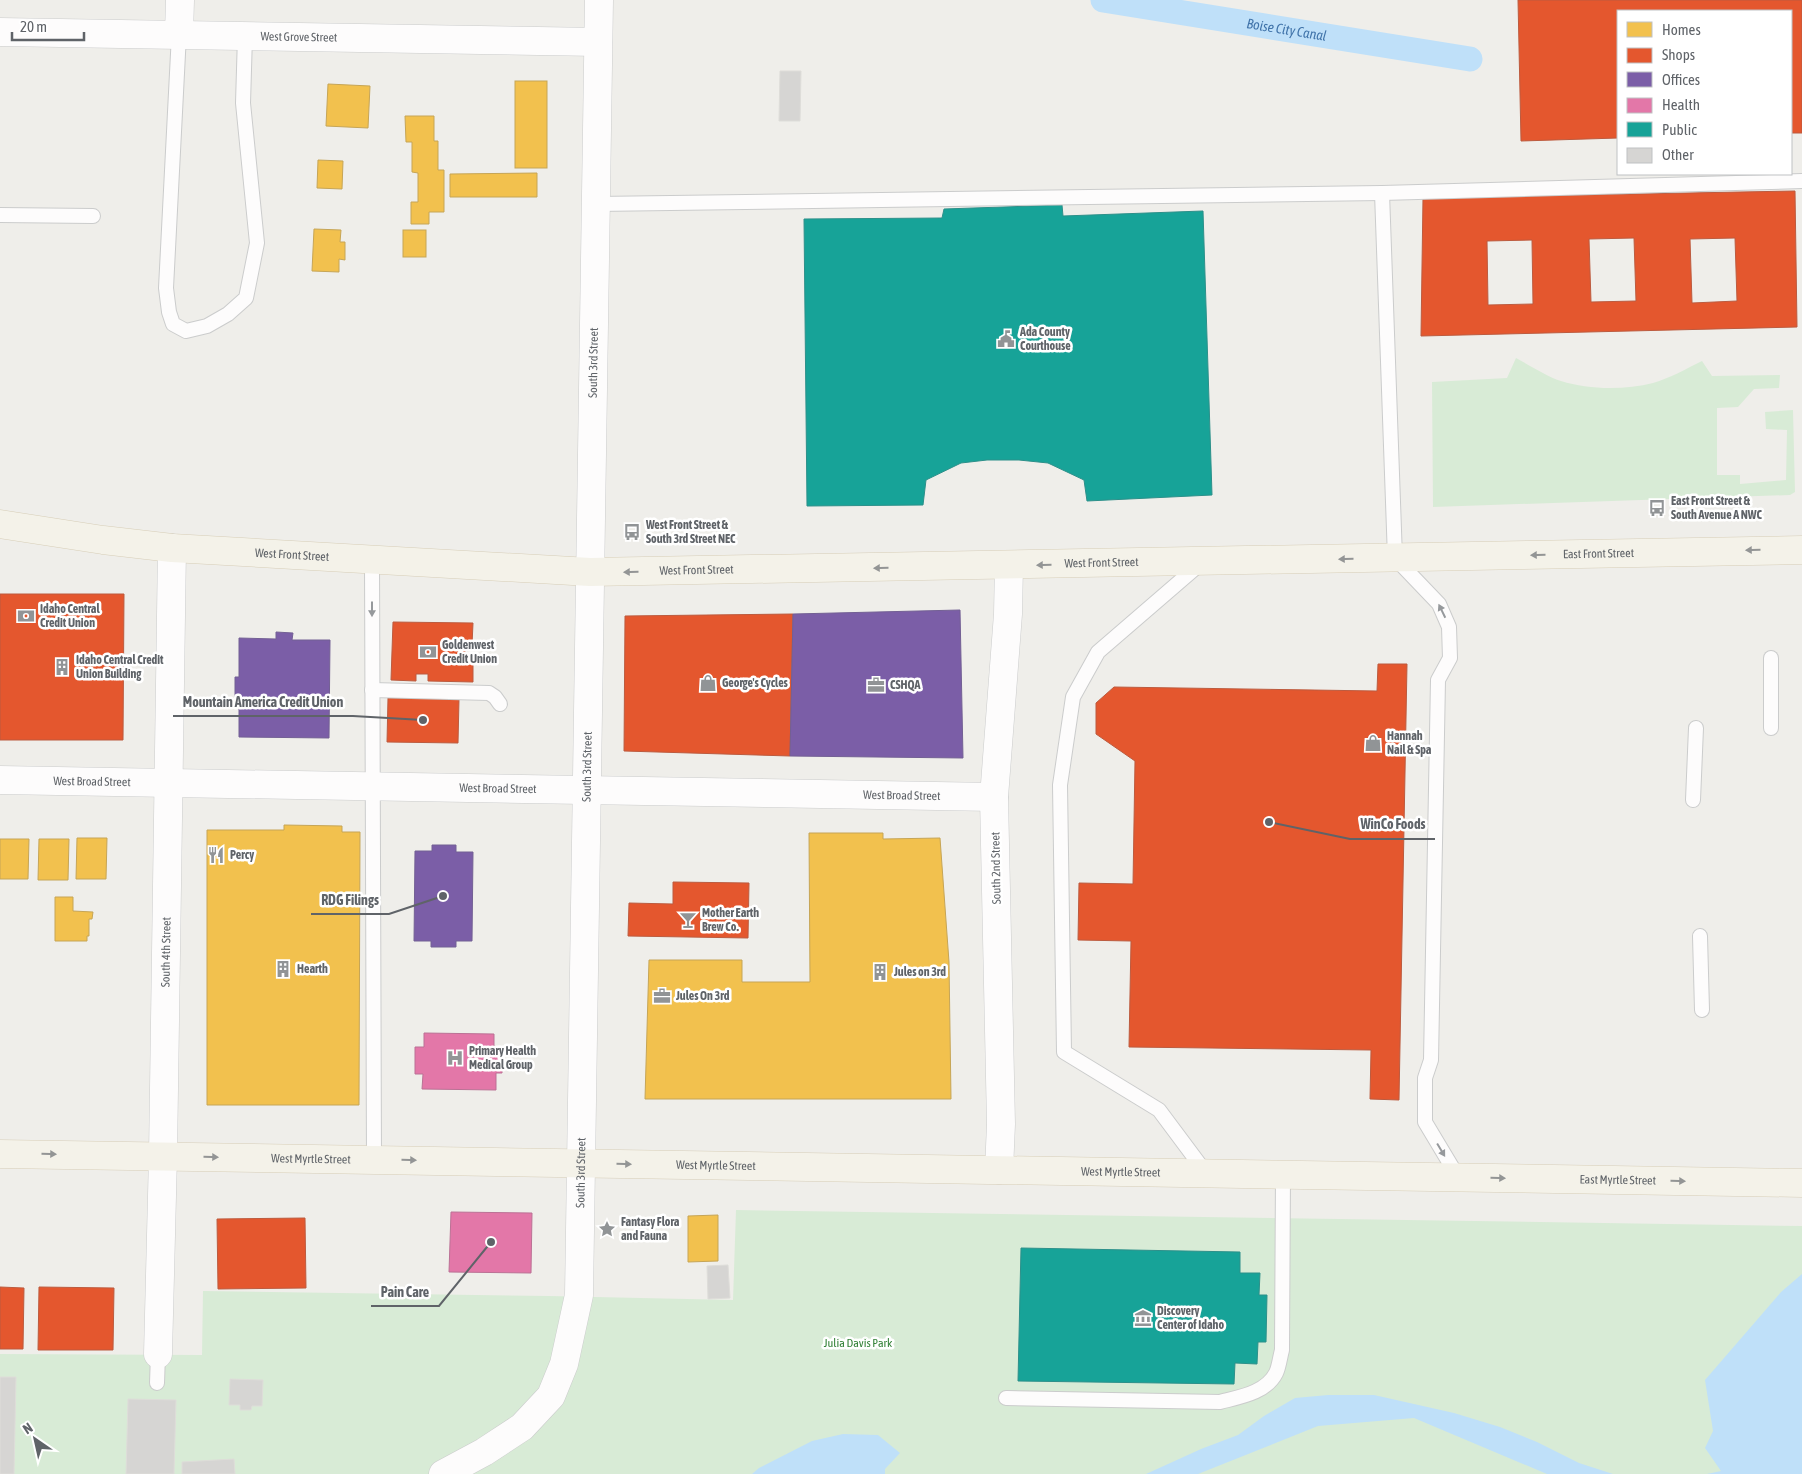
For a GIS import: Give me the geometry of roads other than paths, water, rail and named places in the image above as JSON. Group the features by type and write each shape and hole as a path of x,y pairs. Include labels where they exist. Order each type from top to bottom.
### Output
{"main road":[{"name":"West Front Street","path":"0,524 102,540 172,548 590,572 1395,558"},
{"name":"East Front Street","path":"1395,558 1802,550"},
{"name":"West Myrtle Street","path":"0,1154 1445,1177"},
{"name":"East Myrtle Street","path":"1445,1177 1802,1183"}],"street":[{"path":"179,34 180,0"},
{"name":"South 3rd Street","path":"443,1474 484,1452 522,1427 551,1396 564,1364 579,1295 599,0"},
{"name":"West Grove Street","path":"0,32 598,42"},
{"name":"South 4th Street","path":"158,1354 163,1156 172,548"},
{"name":"South 2nd Street","path":"999,1170 1000,1114 994,797 1008,614 1009,566"},
{"name":"West Broad Street","path":"0,780 994,797"}],"lane":[{"path":"179,34 166,288 169,312 173,324 186,331 207,326 228,314 246,298 256,243 243,102 245,36"},
{"path":"596,204 1382,193 1802,181"},
{"path":"1382,193 1395,558 1438,604 1449,627 1450,658 1438,680 1431,1060 1426,1078 1425,1122 1445,1177"},
{"path":"0,216 93,216"},
{"path":"372,560 374,1160"},
{"path":"1202,562 1098,652 1073,697 1060,785 1064,1052 1159,1110 1206,1173"},
{"path":"1771,658 1771,728"},
{"path":"372,690 489,693 500,704"},
{"path":"1693,800 1696,728"},
{"path":"1700,936 1702,1010"},
{"path":"1006,1398 1220,1402 1263,1388 1276,1374 1282,1350 1283,1174"},
{"path":"157,1383 158,1354"}],"water":[{"path":"1802,1274 1802,1474 1707,1474 1721,1471 1705,1448 1713,1431 1705,1380 1781,1292"},
{"path":"1328,1395 1374,1395 1454,1413 1500,1427 1537,1442 1579,1463 1613,1474 1547,1474 1414,1418 1318,1426 1198,1474 1146,1474 1201,1449 1238,1435 1264,1416 1295,1398"},
{"path":"843,1434 878,1435 900,1453 885,1469 885,1474 752,1474 759,1468 812,1441"}],"waterway":[{"name":"Boise City Canal","path":"1103,0 1470,59"}],"place":[{"name":"Ada County Courthouse","path":"1006,339"},
{"name":"East Front Street & South Avenue A NWC","path":"1657,508"},
{"name":"West Front Street & South 3rd Street NEC","path":"632,532"},
{"name":"Idaho Central Credit Union","path":"26,616"},
{"name":"Goldenwest Credit Union","path":"428,652"},
{"name":"Idaho Central Credit Union Building","path":"62,667"},
{"name":"George's Cycles","path":"708,683"},
{"name":"CSHQA","path":"876,685"},
{"name":"Mountain America Credit Union","path":"423,720"},
{"name":"Hannah Nail & Spa","path":"1373,743"},
{"name":"WinCo Foods","path":"1269,822"},
{"name":"Percy","path":"216,855"},
{"name":"RDG Filings","path":"443,896"},
{"name":"Mother Earth Brew Co.","path":"688,920"},
{"name":"Hearth","path":"283,969"},
{"name":"Jules on 3rd","path":"880,972"},
{"name":"Jules On 3rd","path":"662,996"},
{"name":"Primary Health Medical Group","path":"455,1058"},
{"name":"Fantasy Flora and Fauna","path":"607,1229"},
{"name":"Pain Care","path":"491,1242"},
{"name":"Discovery Center of Idaho","path":"1143,1318"}],"park label":[{"name":"Julia Davis Park","path":"858,1343"}]}
